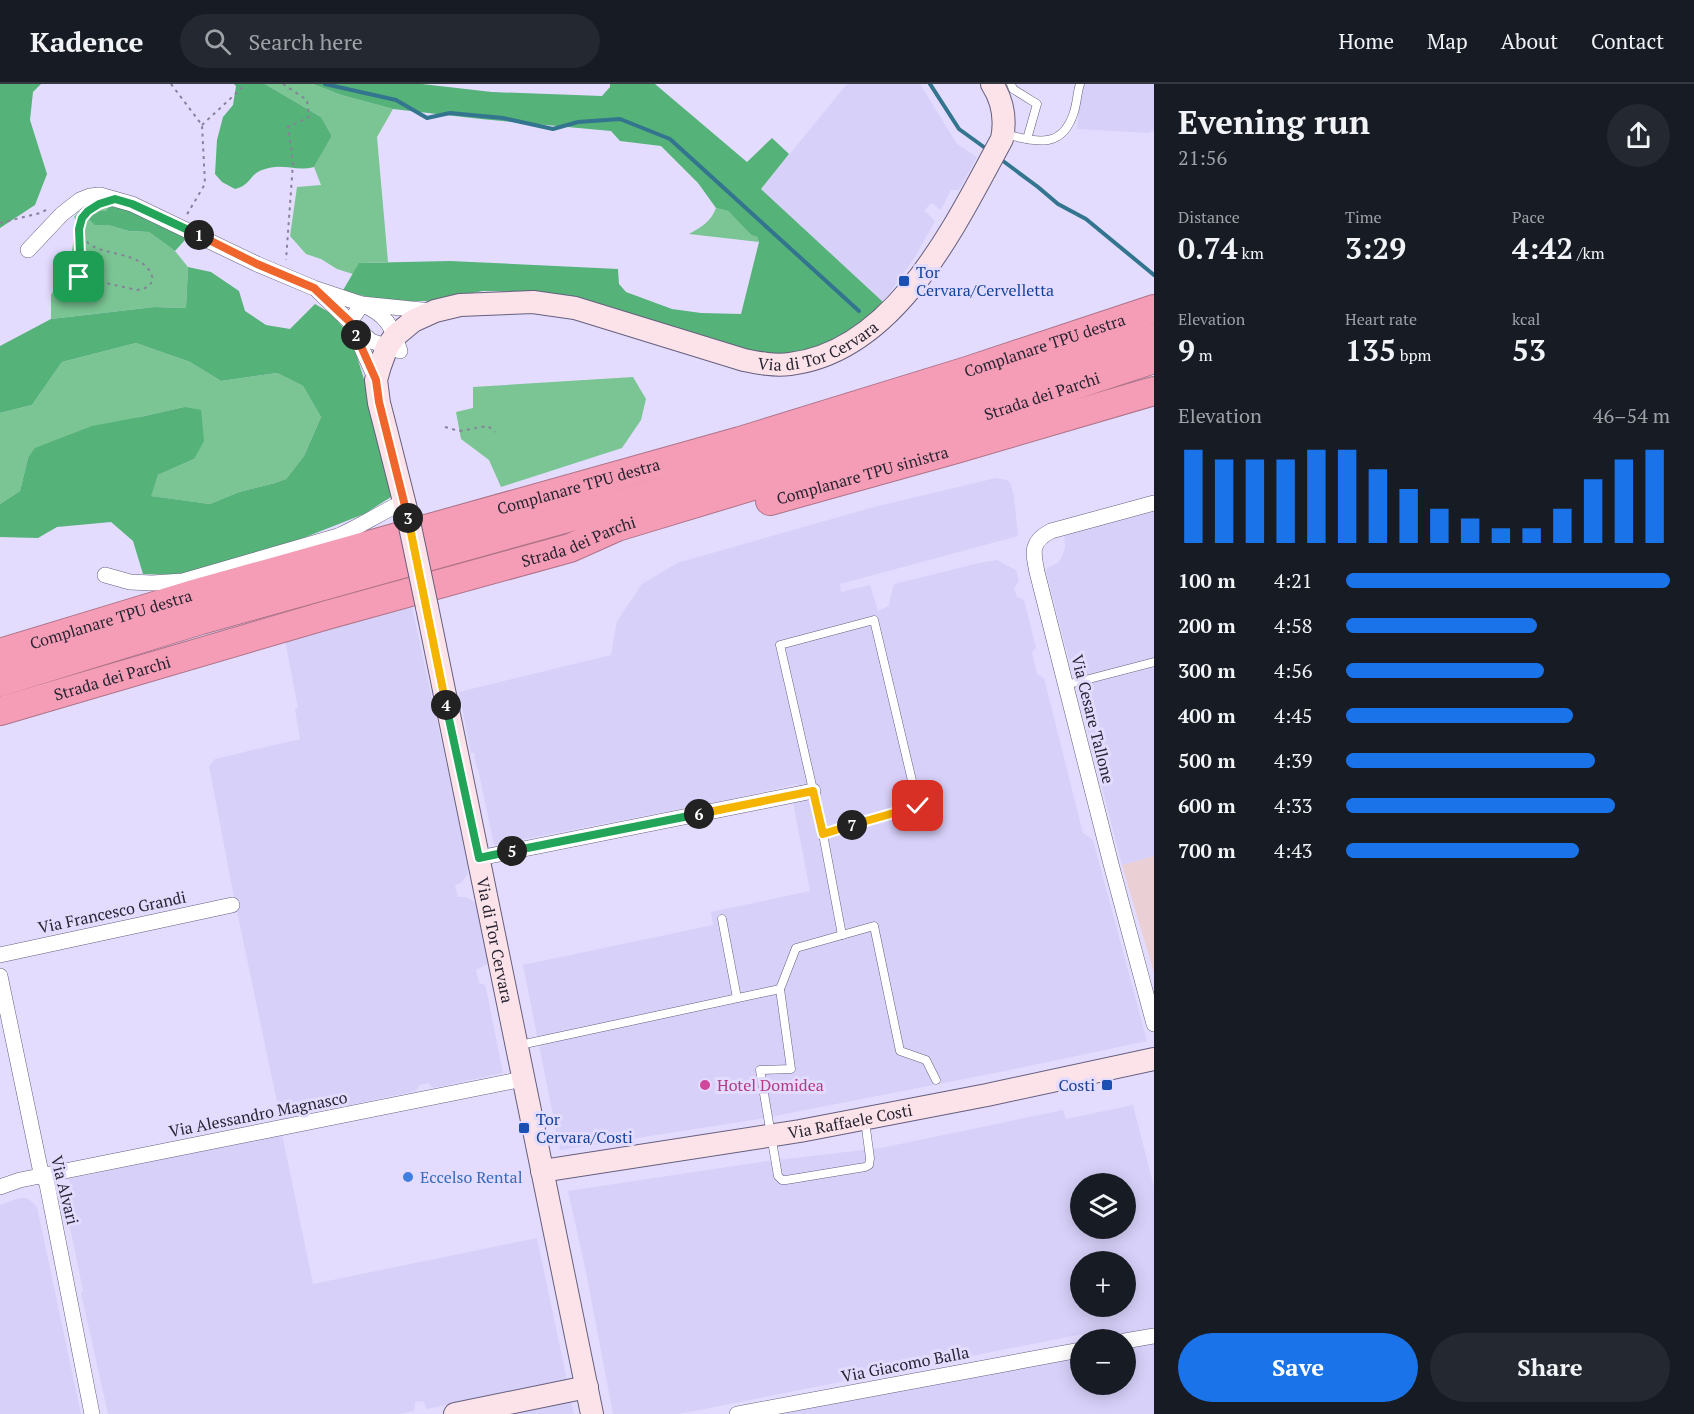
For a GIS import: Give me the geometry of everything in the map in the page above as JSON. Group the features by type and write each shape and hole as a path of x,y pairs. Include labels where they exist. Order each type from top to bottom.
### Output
{"highway":[{"path":"1080,334 1129,307 1154,299"},
{"name":"Complanare TPU destra","path":"0,653 194,594 740,441 945,378 1154,309"},
{"name":"Strada dei Parchi","path":"0,681 201,620 661,492 833,441 1154,338"},
{"name":"Strada dei Parchi","path":"0,711 338,612 570,548 617,527 951,426 1154,359"},
{"name":"Complanare TPU sinistra","path":"570,548 622,542 1148,395"}],"street":[{"path":"992,84 1002,105 1004,118 1002,136"},
{"name":"Via di Tor Cervara","path":"592,1414 427,607 406,510 381,412 376,380 380,366 413,321 435,311 460,305 533,302 590,312 744,360 788,364 826,355 856,340 896,305 918,281 981,177 1002,136"},
{"path":"28,250 62,214 80,200 100,195 132,204 257,264 378,312 388,323 394,345 371,341 314,288"},
{"path":"362,304 435,311"},
{"path":"350,322 362,304"},
{"name":"Via di Tor Cervara","path":"394,345 411,339 436,321 460,310 483,304"},
{"path":"350,322 376,380"},
{"name":"Via di Tor Cervara","path":"387,434 388,389 394,345"},
{"name":"Via Cesare Tallone","path":"1154,503 1051,531 1043,535 1033,551 1111,864 1154,1024"},
{"path":"105,575 130,582 152,583 203,576 338,536 385,510 406,510"},
{"path":"479,858 813,791"},
{"name":"Via Francesco Grandi","path":"0,955 232,906"},
{"name":"Via Alvari","path":"0,976 40,1168 48,1184 92,1414"},
{"name":"Via Raffaele Costi","path":"542,1171 771,1136 865,1119 1154,1059"},
{"name":"Via Alessandro Magnasco","path":"0,1187 20,1180 523,1079"},
{"path":"1136,1339 1154,1336"},
{"name":"Via Giacomo Balla","path":"736,1414 1070,1352"},
{"path":"455,1414 587,1387"}],"lane":[{"path":"1011,84 1013,89 1036,104 1027,139"},
{"path":"1002,136 1052,140 1062,134 1074,111 1080,84"},
{"path":"823,834 918,806 874,620 780,645 823,834 842,935"},
{"path":"1066,686 1154,662"},
{"path":"722,920 737,998"},
{"path":"865,1119 869,1165 786,1180 778,1176 760,1070 790,1069 780,989 796,948 874,927 900,1051 926,1060 936,1080"},
{"path":"516,1046 780,989"}],"path":[{"path":"171,84 202,126 205,184 180,226"},
{"path":"202,126 246,84"},
{"path":"283,84 307,100 309,117 288,127 293,163 286,263"},
{"path":"79,229 85,241 93,247 134,259 149,269 153,280 150,286 145,290 137,290 79,277 75,269 80,255 79,229 82,218 88,211"},
{"path":"445,427 459,431 488,426 495,432"}],"shaded area":[{"path":"847,84 920,84 957,144 977,157 959,190 951,190 941,210 932,203 924,210 935,221 915,257 883,302 761,189"},
{"path":"1084,84 1154,84 1154,131 1148,133 1077,129 1080,91"},
{"path":"996,478 1007,480 1011,484 1018,536 840,584 841,592 870,585 878,611 889,606 894,584 997,560 1016,570 1019,581 1014,588 1017,597 1024,600 1036,648 1032,652 1037,674 1044,678 1083,833 1093,840 1147,1041 759,1119 560,1150 523,965 713,925 711,912 810,891 793,802 800,794 797,784 737,798 494,845 474,753 471,753 459,692 611,655 617,621 642,584 677,563 874,507"},
{"path":"1154,496 1154,856 1122,865 1046,571 1047,568 1058,563 1062,557 1065,547 1064,533"},
{"path":"412,607 469,867 461,883 455,885 458,897 466,897 478,907 490,963 476,970 479,983 485,985 486,988 503,1073 433,1088 428,1083 419,1085 417,1090 411,1092 340,1107 329,1100 314,1103 310,1114 281,1121 209,766 215,759 300,739 295,709 298,708 285,640"},
{"path":"1154,856 1154,973 1122,865"},
{"path":"1133,1105 1154,1187 1154,1331 1136,1334 1136,1329 1070,1329 1070,1337 679,1414 613,1414 568,1191 767,1161 881,1148 1063,1110 1066,1119"},
{"path":"282,1134 313,1284 537,1238 567,1380 427,1409 423,1401 415,1402 414,1411 400,1414 108,1414 81,1293 83,1291 63,1193 71,1192 69,1179"},
{"path":"19,1198 26,1198 37,1207 81,1414 0,1414 0,1205"},
{"path":"1154,1340 1154,1414 782,1414 1070,1356 1070,1395 1136,1395 1136,1343"},
{"path":"571,1400 574,1414 500,1414"}],"green space":[{"path":"0,84 41,84 33,92 30,120 47,174 35,205 0,228"},
{"path":"234,84 265,84 321,117 332,136 314,167 269,168 258,172 244,185 235,189 222,182 215,174 217,140 223,117 233,105 236,86"},
{"path":"265,84 313,84 341,95 393,109 377,137 388,262 360,263 353,274 306,254 290,236 297,187 321,185 314,167 332,136 321,117"},
{"path":"313,84 422,84 492,92 602,96 610,84 655,84 747,162 772,138 789,154 761,189 883,302 866,322 830,343 788,355 744,353 598,304 545,292 483,291 427,301 392,301 342,292 359,263 450,261 618,269 619,284 626,292 672,309 701,313 741,314 759,242 757,237 751,235 728,211 716,208 698,183 661,146 620,141 611,131 393,109 341,95"},
{"path":"112,201 106,211 97,211 95,225 149,232 175,251 188,267 186,308 154,307 51,319 51,295 70,261 77,222 74,217 79,211 82,213 93,202"},
{"path":"112,201 182,231 185,240 175,251 149,232 95,225 89,219 91,213 106,211"},
{"path":"716,208 728,211 751,235 757,237 759,242 689,234 708,221"},
{"path":"188,267 211,272 239,291 245,311 266,325 290,329 315,304 332,314 351,337 370,399 391,497 364,514 283,546 178,575 143,574 133,541 111,522 57,527 38,538 0,537 0,504 20,491 28,458 35,448 92,426 184,407 201,410 204,441 194,459 158,475 151,496 210,504 239,492 286,479 304,456 321,417 303,386 277,373 221,381 190,362 136,343 62,362 32,405 0,413 0,346 51,319 154,307 186,308"},
{"path":"136,343 190,362 221,381 277,373 303,386 321,417 304,456 286,479 239,492 210,504 150,496 158,475 194,459 184,407 140,417 28,458 20,491 0,504 0,413 32,405 62,362"},
{"path":"633,377 646,399 641,420 622,448 501,487 489,460 461,439 456,412 473,408 473,387"}],"waterway":[{"path":"325,84 396,100 427,118 450,113 503,118 553,129 578,122 620,119 670,139 859,311"},
{"path":"930,84 959,129 988,150"},
{"path":"999,158 1058,204 1086,219 1154,275"}],"place":[{"name":"Tor Cervara/Cervelletta","path":"904,281"},
{"name":"Hotel Domidea","path":"705,1085"},
{"name":"Costi","path":"1107,1085"},
{"name":"Tor Cervara/Costi","path":"524,1128"},
{"name":"Eccelso Rental","path":"408,1177"}],"route":[{"path":"79,277 75,269 80,255 79,229 82,218 99,204 115,199 132,204 257,264 314,288 350,322 376,380 383,421 408,517 479,858 813,791 823,834 918,806"}]}
